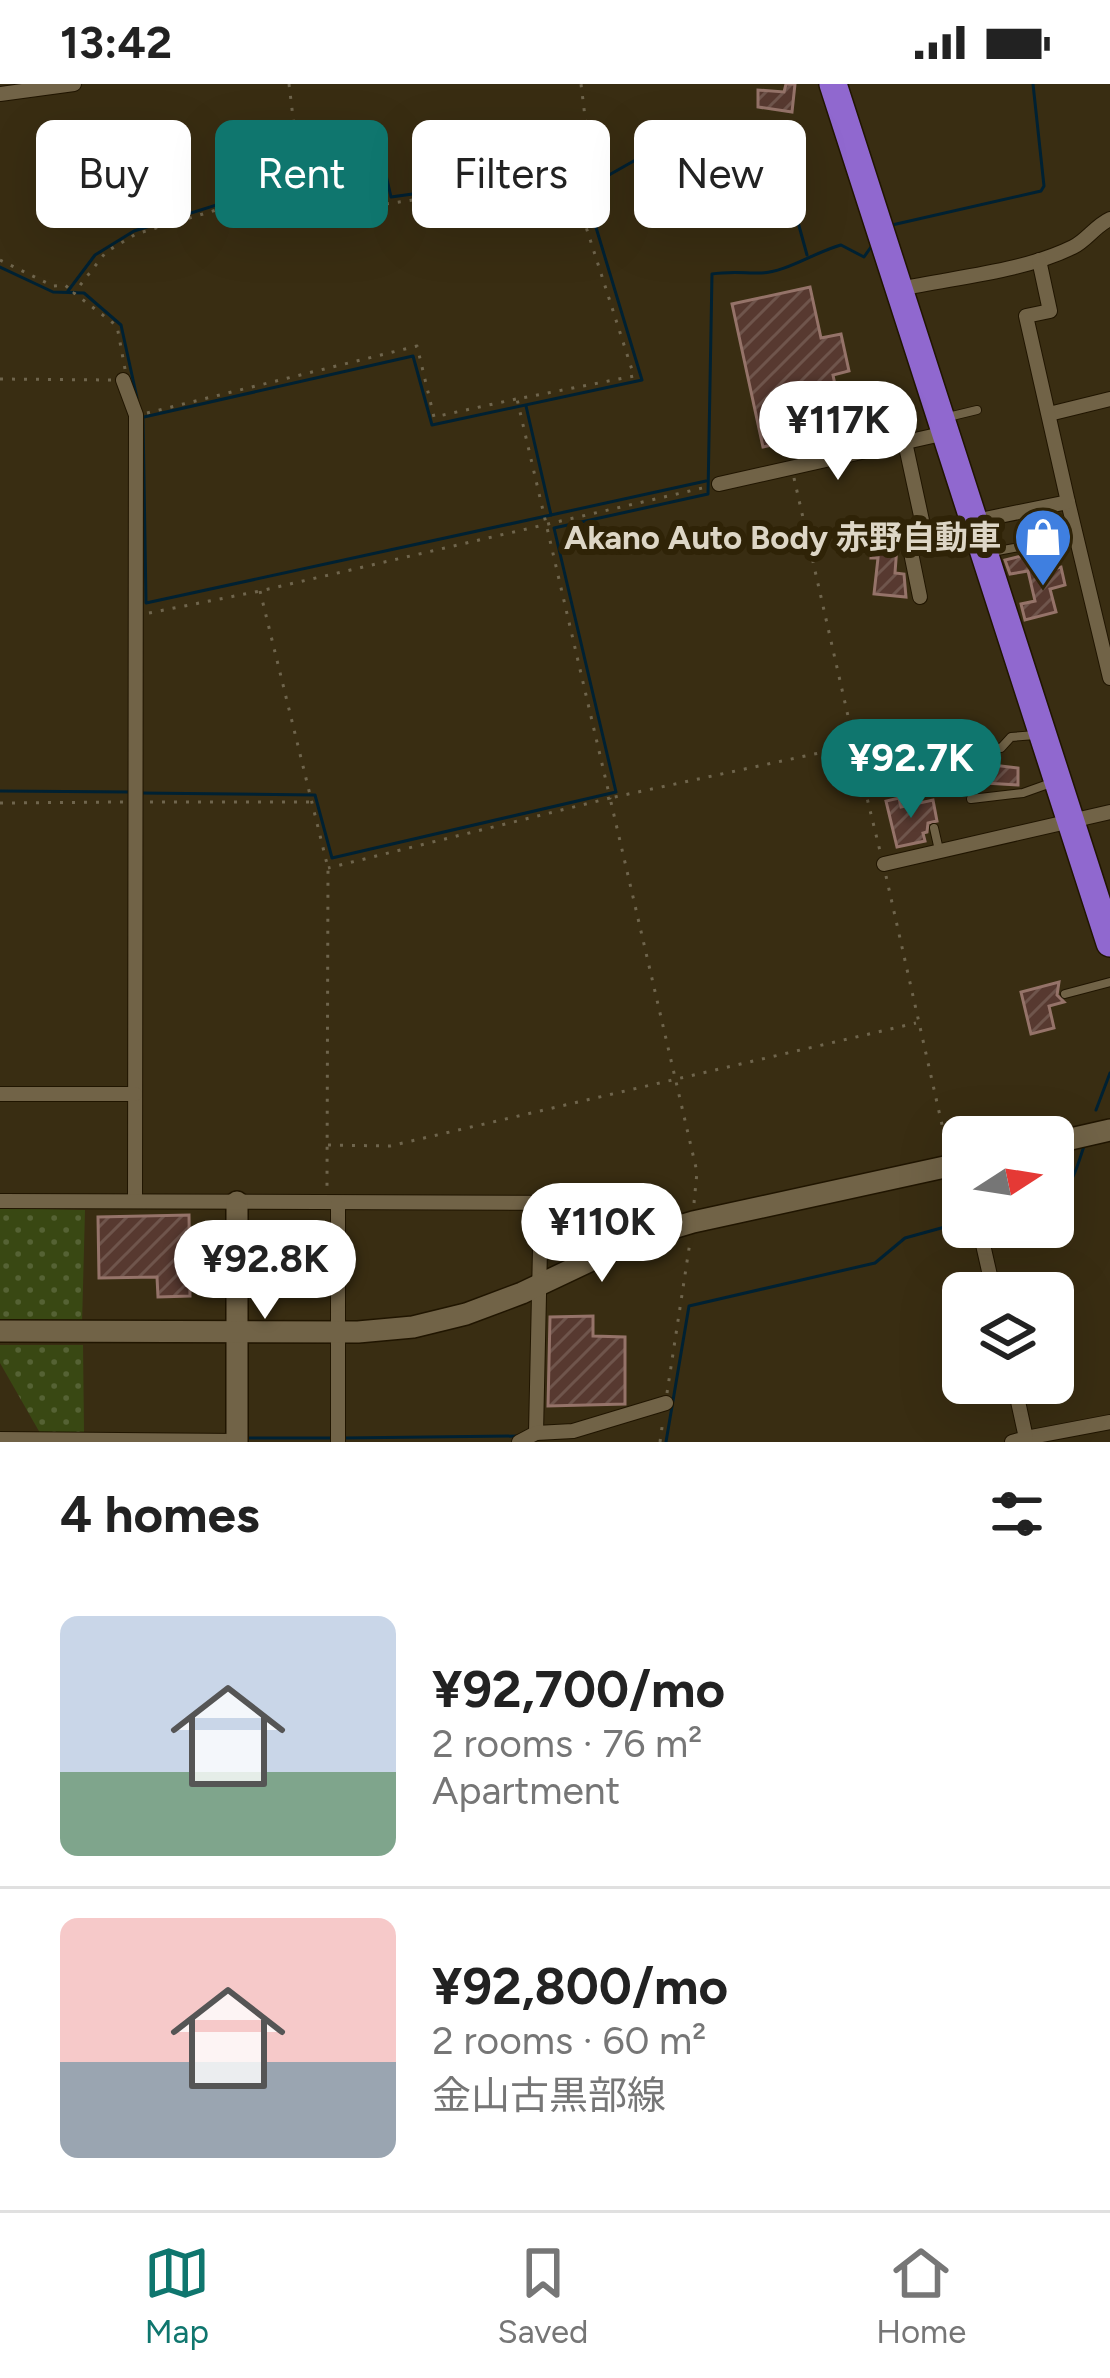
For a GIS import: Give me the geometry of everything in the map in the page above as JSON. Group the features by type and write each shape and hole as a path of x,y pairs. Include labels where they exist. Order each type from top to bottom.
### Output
{"highway":[{"path":"833,84 1110,943"}],"main road":[{"path":"1074,1138 1110,1130"},
{"path":"0,1331 338,1332 437,1322 538,1285 636,1239 942,1167"},
{"path":"237,1202 237,1442"}],"street":[{"path":"0,94 74,84"},
{"path":"899,289 1039,260 1078,245 1110,219"},
{"path":"1039,260 1050,311 1026,316 1110,678"},
{"path":"126,384 136,416 135,1201"},
{"path":"1049,413 1110,399"},
{"path":"719,484 905,442 943,426"},
{"path":"905,442 926,539"},
{"path":"920,596 909,544 979,535 1068,502"},
{"path":"884,864 1110,812"},
{"path":"0,1094 135,1094"},
{"path":"0,1201 614,1203 622,1206 636,1239"},
{"path":"536,1432 541,1203"},
{"path":"332,1204 338,1442"},
{"path":"519,1442 536,1432 573,1431 666,1403"},
{"path":"1016,1404 1019,1440 1110,1422"},
{"path":"0,1439 237,1442"}],"lane":[{"path":"943,426 976,410"},
{"path":"979,535 1041,543"},
{"path":"854,746 942,729 967,746 1001,748 1011,737 1043,734"},
{"path":"971,799 1023,793 1058,781"},
{"path":"934,828 939,852"},
{"path":"1064,994 1110,982"}],"path":[{"path":"289,84 294,120"},
{"path":"581,84 585,120"},
{"path":"74,293 106,252 136,234 215,210"},
{"path":"136,416 417,346 434,417 634,376 587,228"},
{"path":"0,260 53,286 65,285 117,326 126,384 0,379"},
{"path":"518,399 697,1172 660,1442"},
{"path":"791,468 944,1116"},
{"path":"135,615 260,591 719,484"},
{"path":"260,591 328,868 332,1204"},
{"path":"328,868 610,798 854,746"},
{"path":"0,802 310,802"},
{"path":"328,1145 390,1146 918,1022"}],"green space":[{"path":"0,1208 85,1210 82,1324 0,1323"},
{"path":"0,1345 83,1345 84,1432 40,1433 0,1363"}],"building":[{"path":"786,84 795,84 792,112 758,107 758,90 784,92"},
{"path":"810,287 821,338 841,334 849,371 833,375 844,429 763,447 732,304"},
{"path":"872,544 897,546 895,573 904,574 906,597 874,594 878,558 871,558"},
{"path":"1042,551 1046,571 1061,567 1065,585 1050,589 1056,612 1025,620 1021,604 1035,601 1028,571 1010,574 1005,560"},
{"path":"966,754 993,756 992,765 1018,768 1018,785 969,782 971,761 965,760"},
{"path":"899,798 901,807 933,800 937,821 928,823 925,841 897,847 886,801"},
{"path":"1059,982 1057,995 1064,1002 1049,1006 1054,1028 1031,1034 1021,992"},
{"path":"189,1215 190,1296 158,1297 157,1277 99,1278 98,1217"},
{"path":"593,1316 593,1336 625,1337 625,1404 548,1406 550,1317"}],"waterway":[{"path":"892,225 1041,191 1033,84"},
{"path":"68,291 95,255 134,231 302,178 386,175 391,197 600,168 609,175 639,158 766,128 773,131 807,255"},
{"path":"144,417 413,356 432,425 642,380 596,228"},
{"path":"140,793 315,795 332,858 616,792 554,528 708,494 712,274 770,272 841,245 864,257 873,244"},
{"path":"0,267 53,292 84,293 121,325 137,398"},
{"path":"526,406 551,515 706,481"},
{"path":"143,419 146,603 551,515"},
{"path":"0,791 130,792"},
{"path":"1096,1110 1110,1073"},
{"path":"1074,1173 1084,1146"},
{"path":"666,1442 689,1306 875,1263 905,1238 942,1228"},
{"path":"344,1438 520,1436"},
{"path":"248,1438 334,1438"}],"place":[{"name":"Akano Auto Body 赤野自動車","path":"1043,588"}]}
